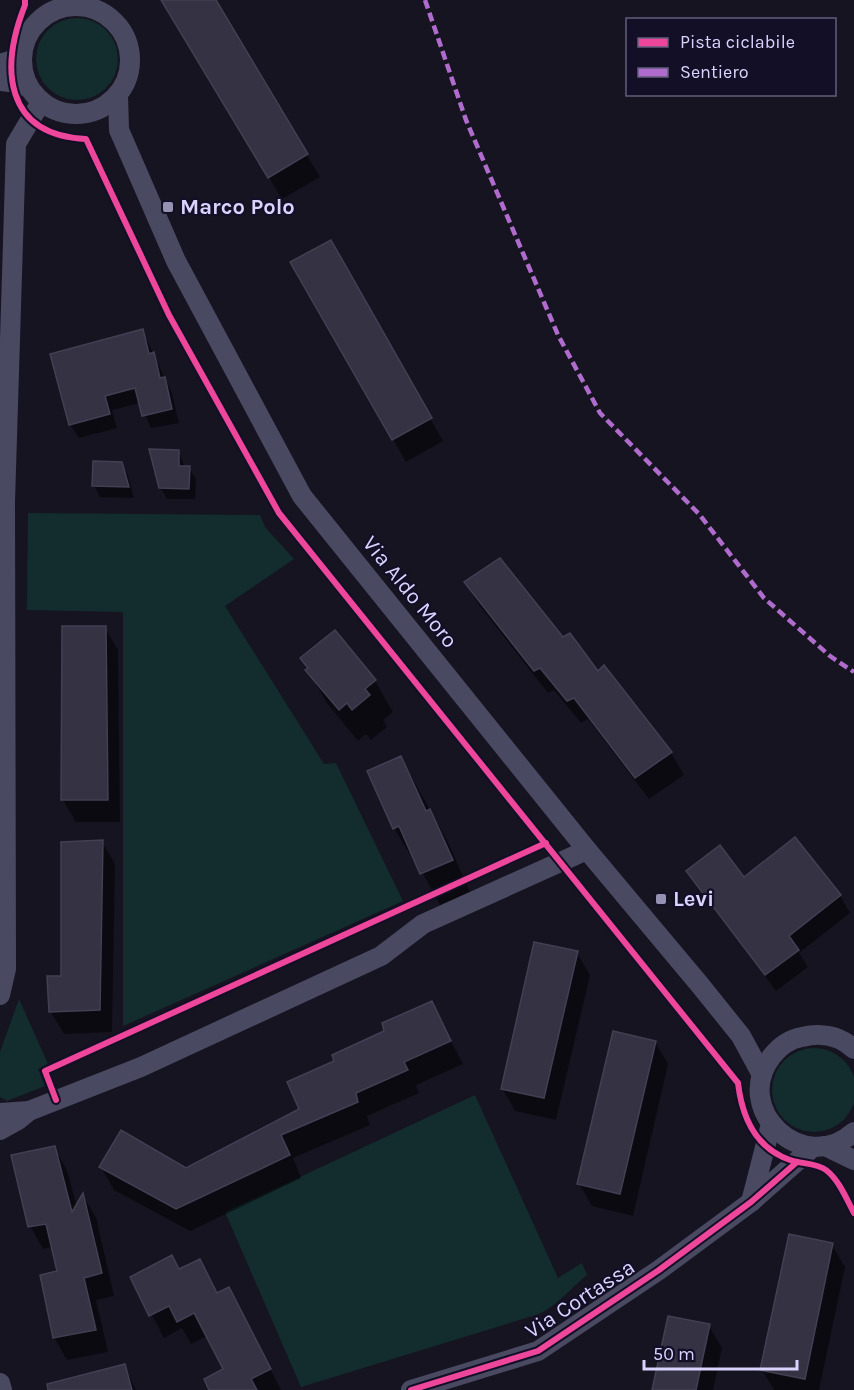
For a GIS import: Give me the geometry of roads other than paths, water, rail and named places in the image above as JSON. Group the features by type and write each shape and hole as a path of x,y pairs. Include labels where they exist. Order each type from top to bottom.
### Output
{"street":[{"path":"0,81 18,83 35,95 56,110 73,114 90,113 105,106 118,95 126,80 130,63 129,47 123,31 111,18 78,3 62,7 47,7 26,37 22,52 22,71 35,95 16,144 4,502 6,969 0,995"},
{"path":"0,64 13,60 22,52"},
{"name":"Via Aldo Moro","path":"118,95 118,130 176,261 302,496 587,850 741,1036 762,1075"},
{"path":"90,113 118,130"},
{"path":"0,1113 29,1110 141,1067 381,956 423,924 587,850"},
{"path":"852,1046 832,1036 813,1034 794,1038 778,1049 766,1064 762,1075 760,1095 763,1110 771,1124 782,1136 797,1143 819,1146 854,1160"},
{"path":"741,1036 778,1049"},
{"path":"0,1130 18,1120 29,1110"},
{"path":"751,1202 771,1124"},
{"name":"Via Cortassa","path":"411,1390 538,1351 659,1270 751,1202 819,1146 838,1143 854,1132"},
{"path":"0,1383 2,1390"}],"place":[{"name":"Marco Polo","path":"168,207"},
{"name":"Levi","path":"661,899"}]}
